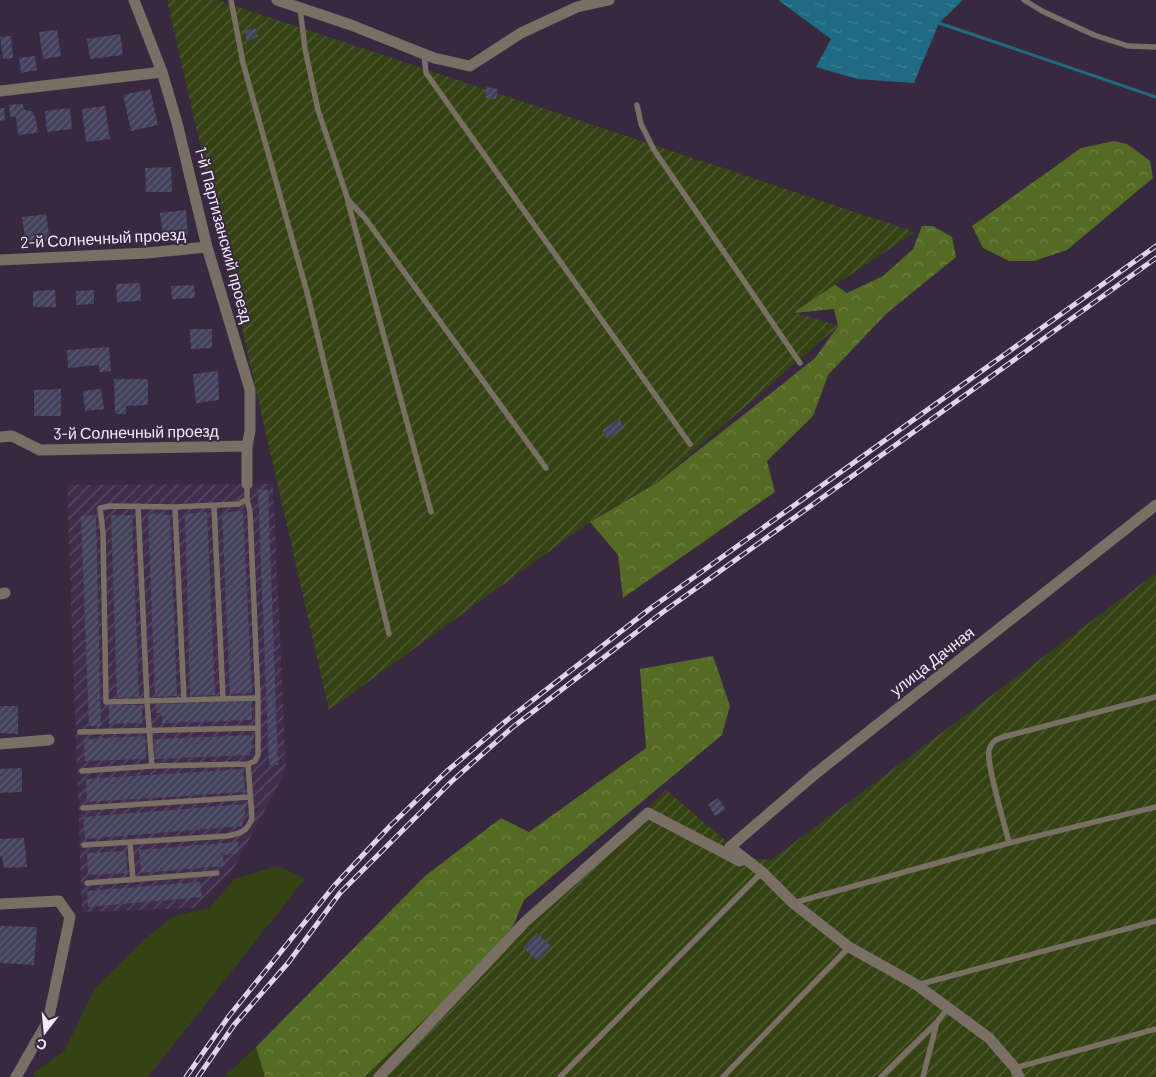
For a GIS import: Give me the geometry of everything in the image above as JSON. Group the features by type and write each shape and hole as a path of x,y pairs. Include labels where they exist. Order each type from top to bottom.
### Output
{"street":[{"name":"1-й Партизанский проезд","path":"134,0 162,72 177,123 208,247 250,390 247,484"},
{"path":"277,0 350,25 434,58 470,66 521,33 577,7 609,0"},
{"path":"0,91 162,72"},
{"name":"2-й Солнечный проезд","path":"0,260 146,254 208,247"},
{"name":"3-й Солнечный проезд","path":"0,437 12,436 40,450 247,446"},
{"name":"улица Дачная","path":"762,872 730,846 815,774 1156,505"},
{"path":"0,744 49,740"},
{"path":"379,1077 525,922 648,813 762,872 793,903 849,947 917,984 989,1038 1017,1073"},
{"path":"0,904 59,901 70,917 48,1021 16,1077"}],"lane":[{"path":"231,0 243,63 308,296 389,634"},
{"path":"1024,0 1042,11 1094,35 1128,46 1156,47"},
{"path":"300,8 305,49 318,110 348,200 431,512"},
{"path":"424,54 426,74 690,444"},
{"path":"636,105 641,124 654,150 800,363"},
{"path":"348,200 365,218 546,468"},
{"path":"82,771 152,766 248,764 257,758 258,698 250,512 247,499 247,484"},
{"path":"247,499 239,504 214,506 110,506 100,508 103,533 106,702 258,698"},
{"path":"138,506 152,766"},
{"path":"214,506 222,699"},
{"path":"175,507 184,700"},
{"path":"1009,843 991,766 989,751 994,741 1003,737 1156,697"},
{"path":"80,732 257,728"},
{"path":"84,846 227,836 241,833 249,826 252,818 248,764"},
{"path":"83,808 250,797"},
{"path":"793,903 1009,843 1156,806"},
{"path":"130,842 132,880"},
{"path":"560,1077 762,872"},
{"path":"87,884 217,874"},
{"path":"917,984 1156,921"},
{"path":"723,1077 849,947"},
{"path":"881,1077 937,1022 948,1008"},
{"path":"923,1077 937,1022"},
{"path":"1017,1073 1156,1029"}],"shaded area":[{"path":"273,484 286,770 233,870 193,908 82,912 67,485"}],"green space":[{"path":"167,0 217,0 915,232 794,312 838,326 658,482 590,522 329,710"},
{"path":"1114,141 1127,144 1150,161 1153,178 1067,250 1034,261 1009,261 983,248 972,226 1081,148"},
{"path":"922,226 933,226 952,237 956,257 887,313 828,375 813,416 767,461 775,492 623,598 618,555 590,522 658,482 815,358 838,326 834,309 794,313 828,280 847,293 883,276 913,249"},
{"path":"1156,573 1156,1077 364,1077 666,790 746,858 771,860"},
{"path":"713,656 730,706 722,735 524,900 513,926 383,1077 265,1077 256,1047 425,876 501,818 529,832 646,748 640,669"},
{"path":"278,866 305,879 148,1077 34,1077 34,1073 65,1050 95,988 145,939 174,916 209,908 234,879"},
{"path":"256,1047 265,1077 225,1077 227,1074"}],"water":[{"path":"778,0 963,0 939,23 914,83 857,79 816,67 831,39"}],"building":[{"path":"255,28 258,37 247,41 244,31"},
{"path":"57,30 61,56 43,59 39,32"},
{"path":"120,34 123,55 90,59 87,39"},
{"path":"11,36 13,58 3,59 0,37"},
{"path":"35,56 37,70 21,73 19,58"},
{"path":"486,87 498,89 496,99 485,98"},
{"path":"150,89 158,125 131,131 123,95"},
{"path":"23,104 24,110 31,111 35,116 38,133 18,135 16,117 10,117 9,105"},
{"path":"105,106 110,139 86,142 82,109"},
{"path":"0,108 4,108 5,120 0,121"},
{"path":"70,108 72,129 47,132 45,111"},
{"path":"171,167 172,192 146,192 145,168"},
{"path":"186,210 188,235 163,237 160,213"},
{"path":"46,214 50,241 26,244 22,217"},
{"path":"140,283 141,301 117,302 116,284"},
{"path":"194,285 195,298 172,299 171,286"},
{"path":"55,290 56,307 33,307 33,291"},
{"path":"94,290 94,304 76,305 76,291"},
{"path":"190,329 212,329 212,348 191,349"},
{"path":"109,347 111,371 99,372 99,365 68,368 67,350"},
{"path":"218,371 219,400 196,403 193,374"},
{"path":"114,379 148,379 148,405 126,406 126,414 115,414"},
{"path":"61,389 61,416 34,416 34,390"},
{"path":"101,389 104,409 85,411 83,391"},
{"path":"619,419 625,428 607,439 602,430"},
{"path":"258,490 268,490 278,765 269,765"},
{"path":"243,511 252,693 230,694 222,513"},
{"path":"207,512 215,695 190,696 185,514"},
{"path":"148,513 170,515 177,696 155,697"},
{"path":"96,515 101,726 89,726 81,516"},
{"path":"111,515 132,515 139,697 117,698"},
{"path":"252,701 252,720 162,723 162,713 156,713 156,704"},
{"path":"109,705 142,705 142,723 109,724"},
{"path":"0,706 18,706 18,734 0,733"},
{"path":"254,735 250,755 155,759 154,739"},
{"path":"145,736 146,759 85,761 84,739"},
{"path":"22,768 22,792 0,793 0,769"},
{"path":"243,769 245,792 87,802 86,779"},
{"path":"718,798 726,809 715,816 708,804"},
{"path":"247,804 242,826 85,839 83,817"},
{"path":"24,838 27,867 4,868 2,857 0,856 0,839"},
{"path":"238,842 239,853 223,855 224,866 141,873 139,850"},
{"path":"126,851 127,873 88,875 87,853"},
{"path":"200,882 202,897 88,907 87,891"},
{"path":"0,926 37,927 34,965 0,963"},
{"path":"537,933 551,946 538,961 523,948"}],"waterway":[{"path":"939,23 1156,97"}],"railway":[{"path":"186,1077 229,1016 334,886 390,826 447,771 506,721 651,608 1156,246"},
{"path":"198,1077 234,1025 288,963 340,893 451,782 513,727 663,612 1156,258"}]}
